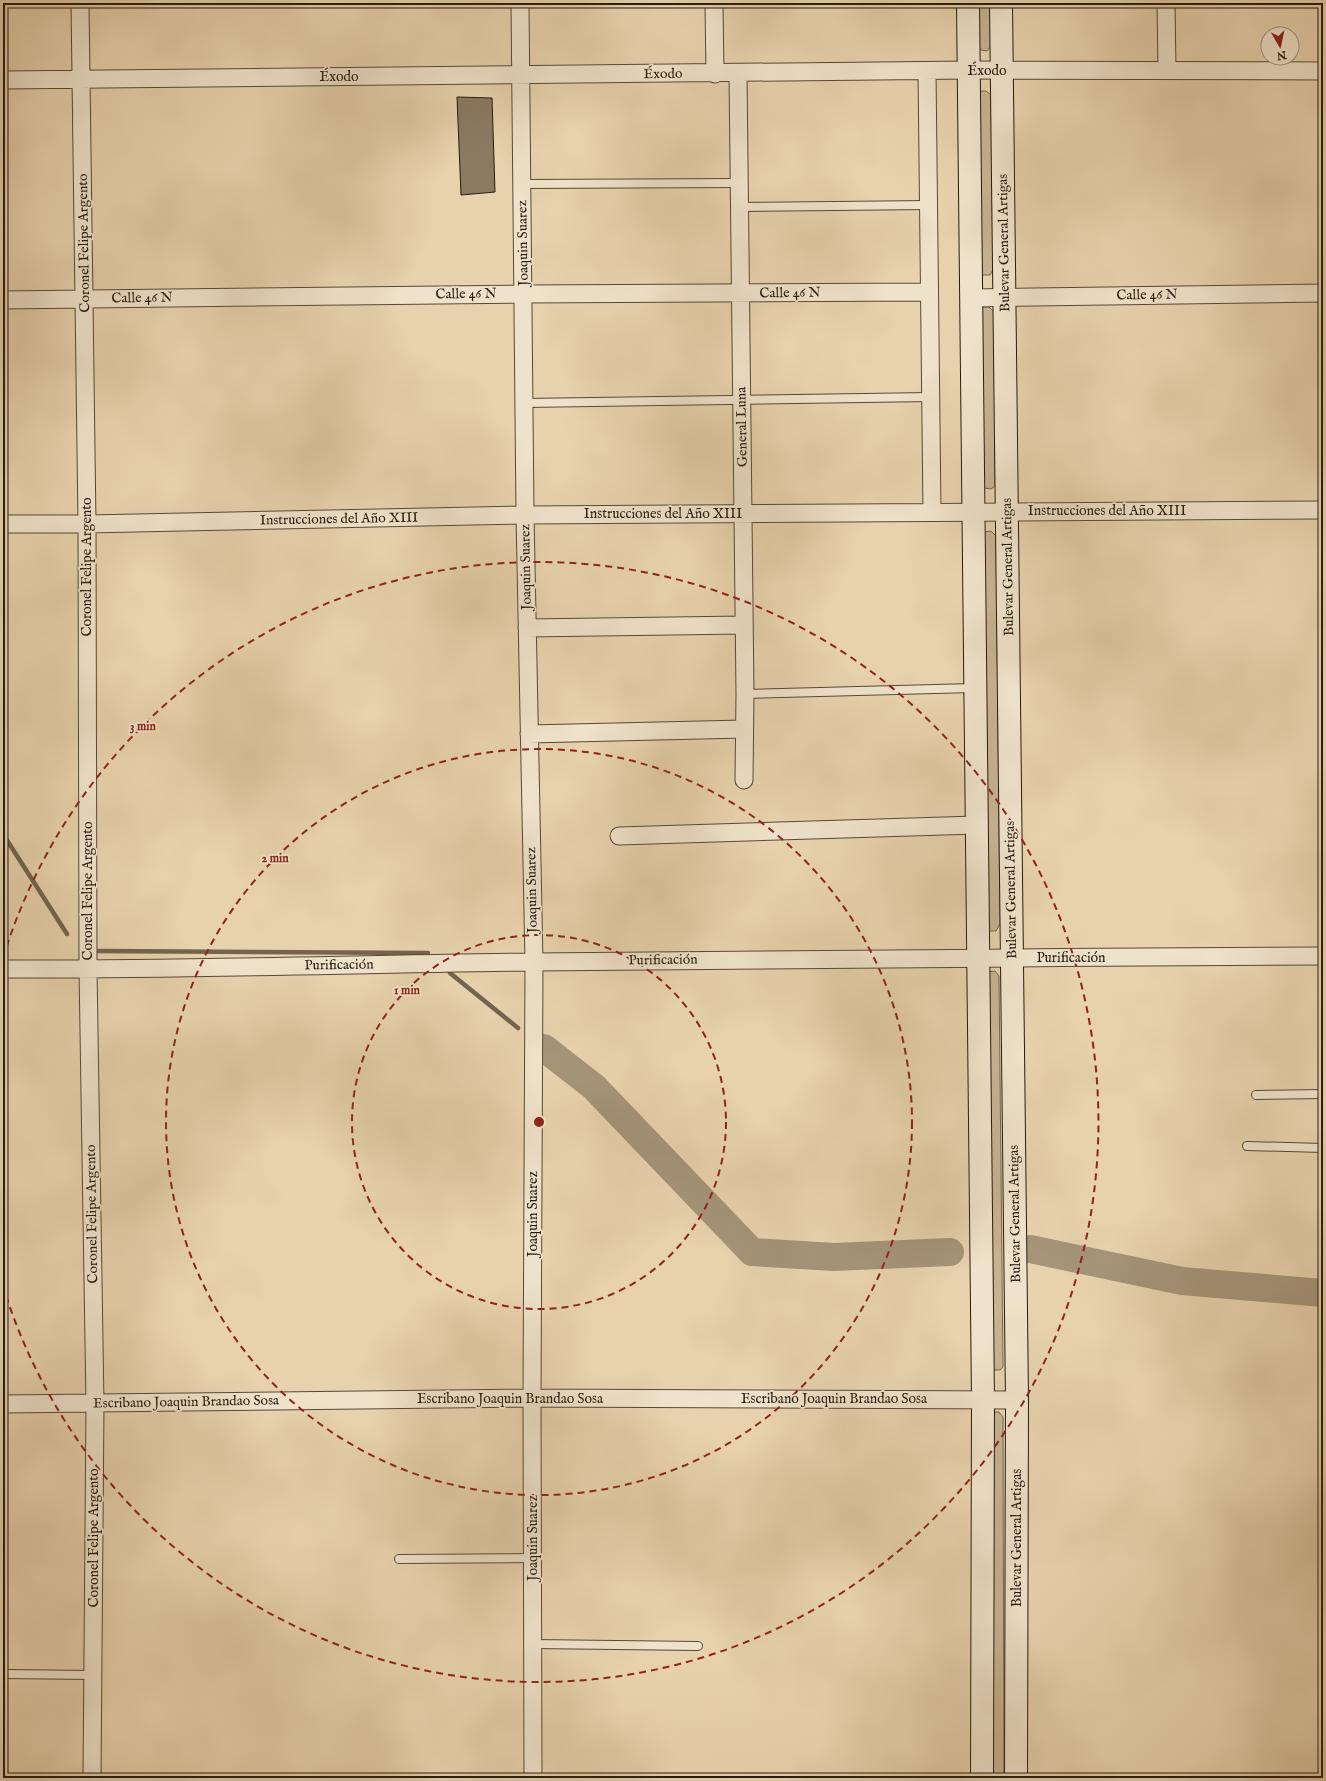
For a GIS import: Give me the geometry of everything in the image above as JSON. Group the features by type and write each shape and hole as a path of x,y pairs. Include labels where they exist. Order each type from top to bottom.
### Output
{"street":[{"name":"Coronel Felipe Argento","path":"80,3 87,524 88,969 95,1404 92,1778"},
{"name":"Joaquin Suarez","path":"520,3 525,515 534,962 532,1398 534,1558 533,1778"},
{"path":"714,3 715,74"},
{"path":"968,3 983,1400 982,1778"},
{"name":"Bulevar General Artigas","path":"1001,3 1017,1400 1016,1778"},
{"path":"1166,3 1167,70"},
{"name":"Éxodo","path":"3,80 715,74 969,70 1323,71"},
{"path":"927,71 932,512"},
{"name":"General Luna","path":"738,73 745,694 744,780"},
{"name":"Calle 46 N","path":"3,300 523,294 930,292"},
{"name":"Calle 46 N","path":"971,298 1323,293"},
{"name":"Instrucciones del Año XIII","path":"3,524 87,524 525,515 1323,510"},
{"path":"527,628 744,625"},
{"path":"529,734 744,729"},
{"path":"619,836 977,825"},
{"name":"Purificación","path":"3,969 978,957 1323,956"},
{"name":"Escribano Joaquin Brandao Sosa","path":"3,1404 532,1398 1017,1400"}],"lane":[{"path":"522,184 739,183"},
{"path":"739,207 929,205"},
{"path":"524,403 931,397"},
{"path":"745,694 975,688"},
{"path":"1256,1095 1323,1094"},
{"path":"1247,1146 1323,1148"},
{"path":"398,1559 534,1558"},
{"path":"533,1644 698,1646"},
{"path":"3,1674 93,1675"}],"shaded area":[{"path":"976,3 991,3 991,46 987,51 981,50 977,46"},
{"path":"980,91 986,91 991,95 993,270 990,275 983,275 979,271"},
{"path":"983,307 989,307 994,312 995,486 991,489 984,488 980,311"},
{"path":"991,531 996,536 1000,924 996,931 988,931 983,532"},
{"path":"995,971 999,976 1003,1367 1000,1370 993,1370 988,972"},
{"path":"993,1412 999,1412 1003,1417 1004,1778 991,1778"}],"building":[{"path":"457,97 492,98 495,192 461,195"}],"waterway":[{"path":"3,834 67,934"},
{"path":"98,951 428,953"},
{"path":"450,973 518,1028"},
{"path":"544,1048 594,1087 752,1252 834,1257 950,1252"},
{"path":"1030,1249 1182,1281 1323,1293"}]}
